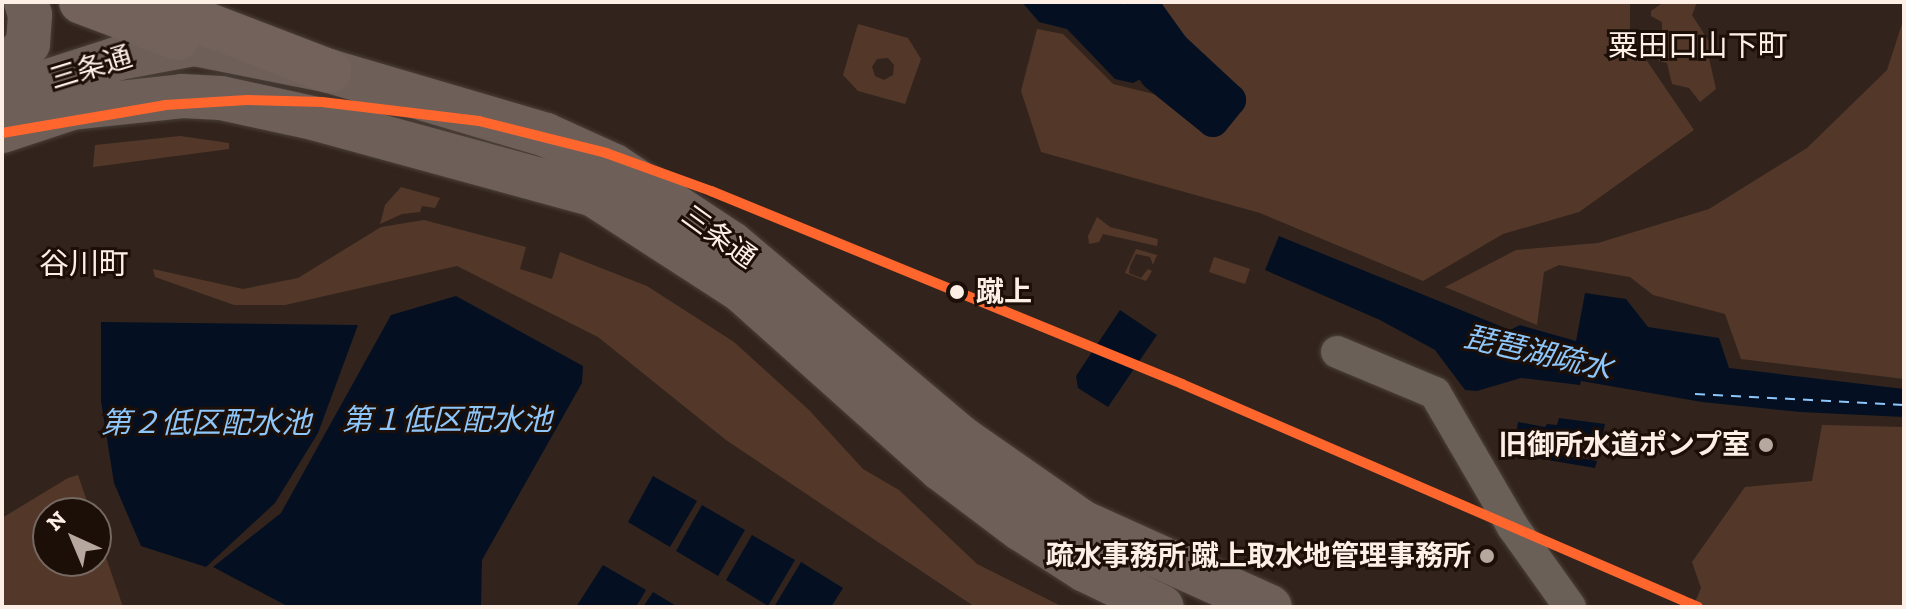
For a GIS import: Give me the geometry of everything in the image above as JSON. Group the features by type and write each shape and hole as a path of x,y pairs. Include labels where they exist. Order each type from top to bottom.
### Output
{"main road":[{"path":"2,67 13,61 28,44 30,15 26,2"},
{"path":"81,2 322,97 526,155 555,169 594,195"},
{"path":"149,2 329,71"},
{"name":"三条通","path":"2,96 120,58 194,44 329,71 546,135 614,166 732,244 1009,474 1082,522 1270,607"},
{"name":"三条通","path":"2,131 34,118 95,105 182,96 221,98 317,119 594,195 741,290 941,469 1021,529 1085,570 1162,607"}],"street":[{"path":"1337,352 1435,393 1513,527 1570,607"}],"shaded area":[{"path":"1143,2 1630,2 1630,36 1694,130 1579,212 1503,234 1423,281 1260,213 1041,152 1021,91 1037,29 1063,34 1113,84 1170,98 1212,127 1235,99 1175,47"},
{"path":"1664,2 1697,2 1692,15 1715,51 1716,55 1709,58 1716,89 1700,102 1689,88 1672,84 1667,63 1659,61 1653,53 1662,45 1662,22 1651,16 1651,11"},
{"path":"1904,18 1904,379 1741,359 1725,314 1653,295 1630,277 1559,265 1544,272 1537,325 1445,287 1516,250 1598,243 1709,209 1807,148 1887,70"},
{"path":"858,24 908,38 921,59 905,104 858,91 843,75","holes":["888,58 894,65 893,75 884,80 875,76 872,67 877,59"]},
{"path":"180,136 229,143 229,149 93,167 95,145"},
{"path":"401,187 440,198 435,208 422,206 420,212 402,214 380,224 385,205"},
{"path":"1097,217 1110,227 1158,239 1157,246 1103,234 1099,242 1089,244 1088,236"},
{"path":"424,220 526,247 520,269 552,279 560,252 647,286 734,342 809,410 863,469 899,490 977,564 1063,607 975,607 726,440 598,337 457,266 285,305 234,305 155,277 153,269 243,289 298,278 381,227"},
{"path":"1136,249 1157,255 1153,265 1150,257 1136,254 1130,266 1129,273 1141,278 1148,269 1152,271 1146,281 1125,273"},
{"path":"1214,257 1250,269 1245,284 1209,272"},
{"path":"1822,425 1904,427 1904,607 1693,607 1701,588 1692,562 1745,487 1812,481"},
{"path":"78,475 86,497 37,497"},
{"path":"32,500 32,577 112,575 123,607 2,607 2,518"}],"water":[{"path":"1022,2 1086,2 1144,77 1133,83 1115,79 1067,29 1039,22"},
{"name":"琵琶湖疏水","path":"1279,236 1510,330 1520,325 1576,341 1585,293 1626,299 1648,327 1719,338 1729,368 1904,389 1904,417 1800,412 1702,402 1581,381 1580,385 1521,378 1477,391 1465,390 1435,350 1380,320 1265,270"},
{"name":"第１低区配水池","path":"456,296 583,366 582,383 482,560 481,607 289,607 213,567 281,513 391,315"},
{"path":"1120,310 1157,335 1108,407 1078,388 1076,376"},
{"name":"第２低区配水池","path":"101,322 358,325 318,433 275,503 206,567 141,546 114,483 101,401"},
{"path":"1559,418 1605,424 1600,446 1516,434 1518,422 1545,427 1547,424 1557,425"},
{"path":"1513,447 1597,461 1595,468 1512,454"},
{"path":"653,476 697,501 670,547 628,522"},
{"path":"702,505 745,530 718,576 676,551"},
{"path":"752,535 795,560 768,606 726,580"},
{"path":"801,562 843,588 831,607 774,607"},
{"path":"603,565 646,590 636,607 576,607"},
{"path":"653,592 678,607 643,607"}],"waterway":[{"path":"1103,2 1156,75 1213,121 1230,100 1174,48 1141,2"}],"ferry route":[{"path":"1695,394 1904,405"}],"transit line":[{"path":"2,133 165,105 247,100 322,102 479,121 606,153 711,191 1182,384 1698,607"}],"place":[{"name":"蹴上","path":"957,292"},
{"name":"旧御所水道ポンプ室","path":"1766,445"},
{"name":"疏水事務所 蹴上取水地管理事務所","path":"1487,556"}],"district":[{"name":"粟田口山下町","path":"1698,46"},
{"name":"谷川町","path":"84,264"}]}
